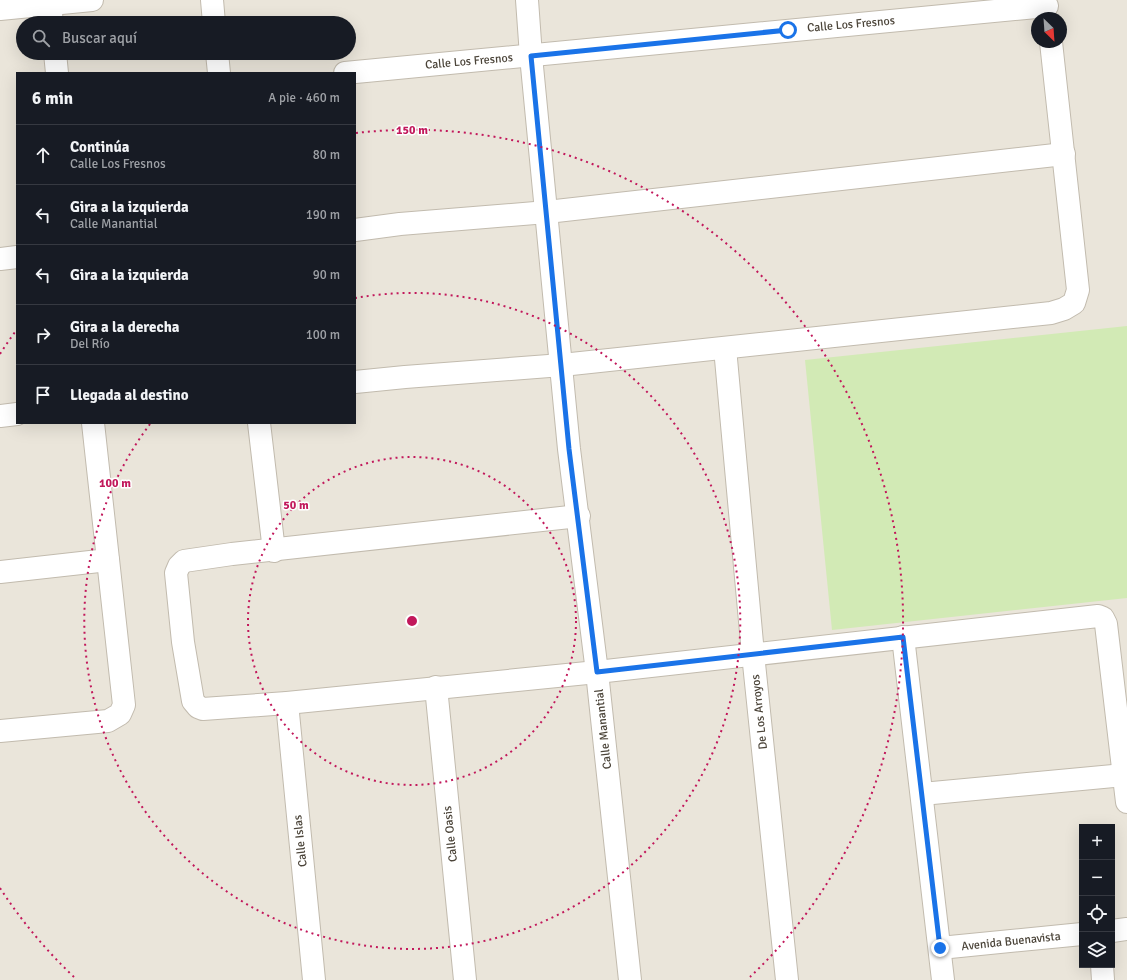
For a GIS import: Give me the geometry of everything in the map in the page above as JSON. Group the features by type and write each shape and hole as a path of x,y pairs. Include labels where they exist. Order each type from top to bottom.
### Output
{"street":[{"path":"0,9 51,14 92,0"},
{"path":"212,0 213,16"},
{"name":"Calle Manantial","path":"527,0 531,56 569,449 579,516 597,672 630,980"},
{"name":"Calle Los Fresnos","path":"356,72 1047,8"},
{"path":"356,382 562,365 1051,313 1064,310 1074,303 1078,290 1052,48"},
{"path":"56,60 57,72"},
{"path":"218,60 219,72"},
{"path":"356,230 400,224 547,212 1064,154"},
{"path":"0,259 16,257"},
{"name":"De Los Arroyos","path":"725,348 753,654 786,980"},
{"path":"0,416 16,414"},
{"path":"0,731 108,722 120,714 124,705 93,424"},
{"path":"259,424 274,550"},
{"path":"579,516 225,555 184,561 179,566 176,573 183,642 193,701 203,709 286,703 597,672 1098,616 1103,618 1106,624 1127,802"},
{"path":"0,572 108,560"},
{"path":"903,637 943,980"},
{"name":"Calle Oasis","path":"436,687 465,980"},
{"name":"Calle Islas","path":"286,703 314,980"},
{"path":"922,794 1124,775"},
{"path":"1115,931 1127,929"},
{"name":"Avenida Buenavista","path":"940,948 1079,934"},
{"path":"1102,968 1103,980"}],"shaded area":[{"path":"0,0 1127,0 1127,980 0,980"}],"green space":[{"path":"1127,326 1127,598 832,630 805,360"}],"route":[{"path":"788,30 531,56 569,449 579,516 597,672 903,637 940,948"}]}
